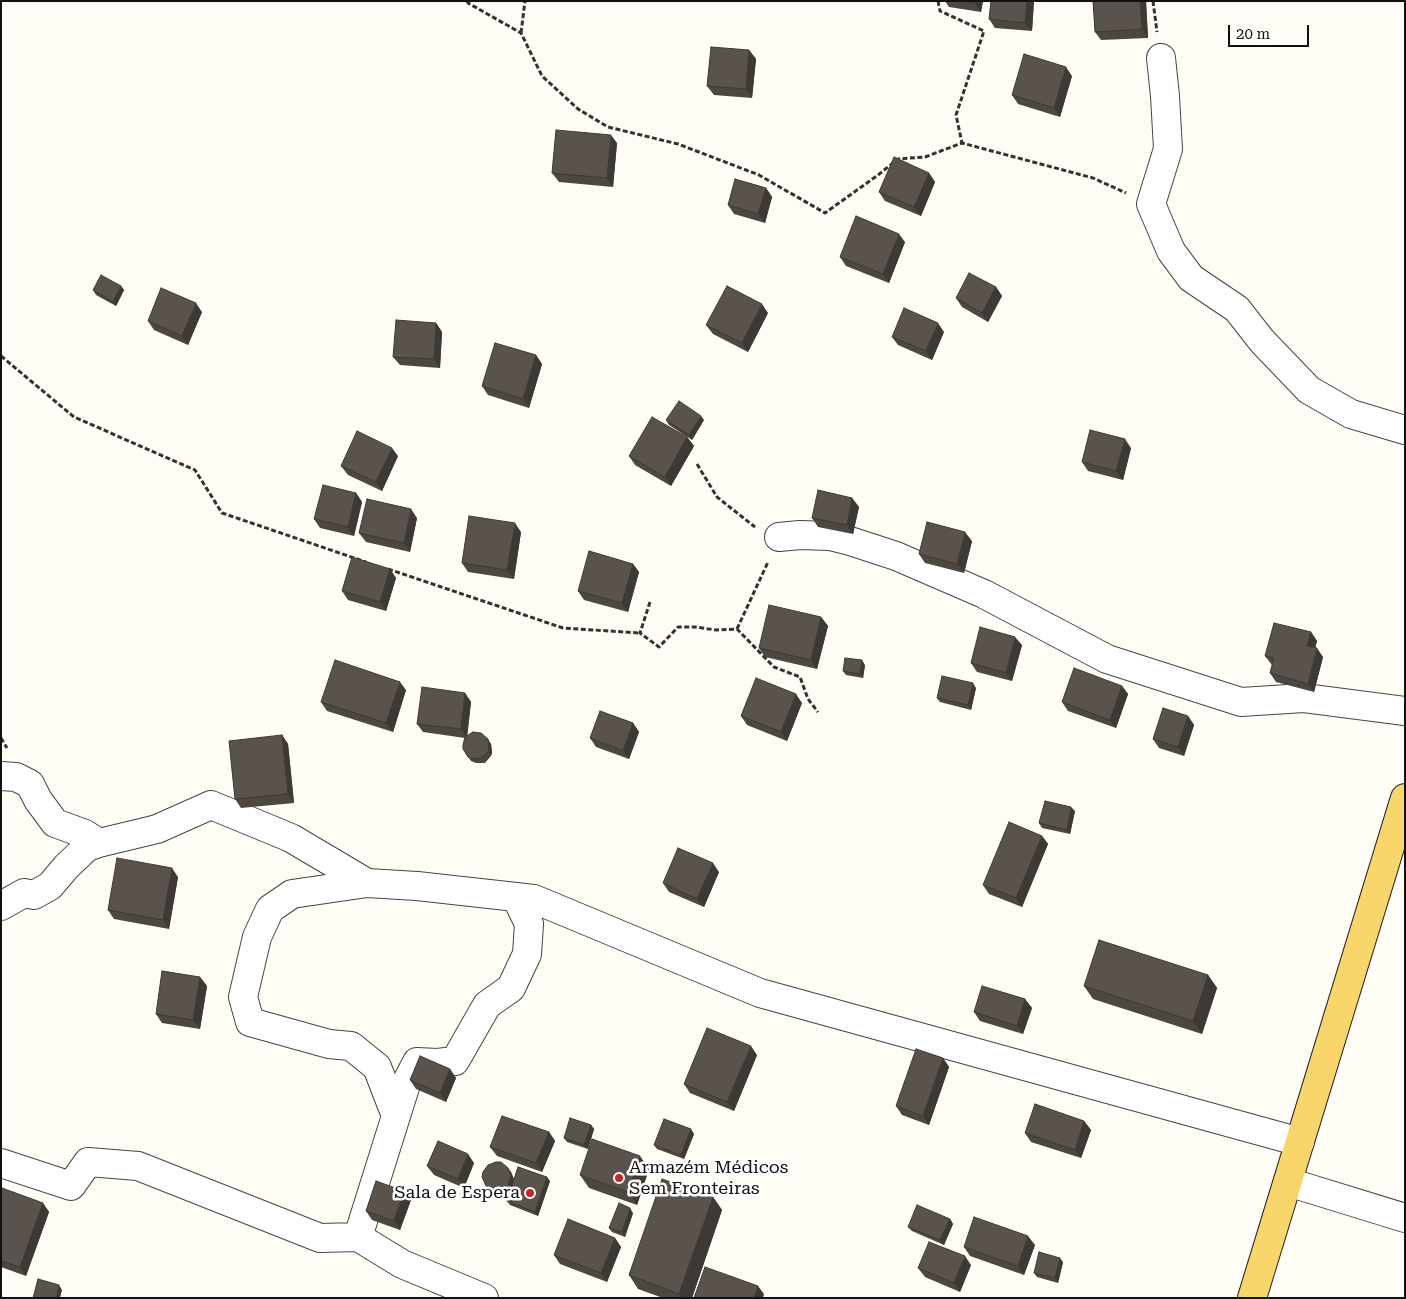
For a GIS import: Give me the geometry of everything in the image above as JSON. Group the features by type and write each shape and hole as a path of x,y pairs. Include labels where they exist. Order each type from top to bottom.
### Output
{"main road":[{"path":"1252,1298 1405,798"}],"street":[{"path":"1161,58 1166,96 1168,149 1151,204 1171,251 1191,278 1238,309 1262,341 1309,390 1351,414 1405,430"},
{"path":"779,537 800,535 830,536 896,556 984,594 1107,659 1241,702 1304,698 1405,711"},
{"path":"1,776 16,778 30,784 38,800 55,823 85,834 99,843"},
{"path":"1,906 24,893 34,895 50,886 87,847 157,829 211,804 291,838 367,883"},
{"path":"396,1116 377,1066 351,1046 328,1044 250,1022 243,997 257,937 270,909 292,894 367,883 417,886 534,899 760,993 1300,1142"},
{"path":"358,1236 407,1081 417,1062 455,1061 487,1005 511,988 527,954 529,924 516,897"},
{"path":"1,1163 71,1186 88,1162 138,1166 320,1238 358,1236 402,1264 484,1298"},
{"path":"1288,1182 1405,1218"}],"path":[{"path":"467,1 521,33"},
{"path":"525,1 521,33 542,76 578,109 608,127 678,144 759,175 825,213 898,159 925,157 962,143 1093,178 1151,204"},
{"path":"938,1 940,11 984,31 956,115 962,143"},
{"path":"1,356 74,417 195,470 222,513 374,564"},
{"path":"697,464 718,497 755,527 779,537 737,629"},
{"path":"383,568 563,628 640,633 659,647 678,628 737,629 774,667 800,677 808,699 818,712"},
{"path":"640,633 650,602"}],"building":[{"path":"991,1 1027,1 1025,23 989,19"},
{"path":"1093,1 1140,1 1142,29 1095,32"},
{"path":"711,47 749,50 746,89 707,86"},
{"path":"1024,54 1066,67 1054,108 1012,95"},
{"path":"556,130 611,135 607,178 552,173"},
{"path":"894,157 929,173 914,207 879,192"},
{"path":"735,179 766,188 758,214 728,205"},
{"path":"856,216 899,234 883,274 840,257"},
{"path":"969,273 996,287 982,313 956,298"},
{"path":"101,275 121,286 113,302 93,290"},
{"path":"727,286 762,304 742,343 706,325"},
{"path":"161,288 196,303 182,336 148,321"},
{"path":"904,308 938,323 926,351 892,337"},
{"path":"396,320 436,323 434,359 393,357"},
{"path":"495,343 536,355 523,399 482,386"},
{"path":"679,401 701,416 689,435 666,420"},
{"path":"652,417 687,437 665,477 629,456"},
{"path":"1090,430 1125,439 1116,471 1082,462"},
{"path":"357,431 392,448 376,482 341,466"},
{"path":"323,485 356,493 348,527 314,519"},
{"path":"818,490 852,498 847,525 812,518"},
{"path":"367,499 411,509 404,543 359,533"},
{"path":"469,516 515,523 507,570 462,563"},
{"path":"927,522 965,532 957,564 919,554"},
{"path":"589,551 633,564 622,603 578,591"},
{"path":"352,557 390,569 380,602 342,591"},
{"path":"769,605 821,617 811,660 759,648"},
{"path":"1274,623 1311,632 1307,646 1317,648 1308,684 1270,673 1274,658 1265,656"},
{"path":"980,627 1015,637 1006,673 971,663"},
{"path":"845,658 862,660 860,674 843,671"},
{"path":"335,660 400,682 386,723 321,702"},
{"path":"1074,668 1122,686 1110,720 1062,702"},
{"path":"942,676 973,683 968,705 937,698"},
{"path":"756,678 796,694 781,732 741,716"},
{"path":"422,687 465,693 461,729 417,724"},
{"path":"1163,708 1188,716 1178,747 1153,739"},
{"path":"600,711 633,723 623,751 590,738"},
{"path":"473,732 481,733 488,739 488,752 481,758 472,759 468,757 463,749 465,737"},
{"path":"282,735 288,794 235,799 229,741"},
{"path":"1045,801 1071,807 1067,830 1039,823"},
{"path":"1009,822 1042,836 1016,898 983,885"},
{"path":"678,848 713,863 697,899 663,883"},
{"path":"117,858 172,868 163,920 108,910"},
{"path":"1099,940 1208,975 1193,1021 1084,986"},
{"path":"162,971 200,977 193,1020 156,1014"},
{"path":"982,986 1025,999 1017,1026 974,1012"},
{"path":"707,1028 751,1046 727,1102 684,1084"},
{"path":"916,1049 943,1058 923,1116 896,1106"},
{"path":"420,1056 450,1069 440,1093 410,1080"},
{"path":"1035,1104 1084,1121 1075,1150 1025,1133"},
{"path":"502,1116 549,1132 536,1163 490,1147"},
{"path":"570,1118 591,1125 584,1145 564,1138"},
{"path":"664,1119 691,1129 681,1155 654,1145"},
{"path":"592,1139 640,1156 628,1192 580,1175"},
{"path":"438,1141 468,1154 458,1179 427,1166"},
{"path":"501,1162 508,1168 511,1176 508,1186 500,1191 486,1186 482,1177 488,1165"},
{"name":"Sala de Espera","path":"518,1167 547,1177 535,1212 507,1201"},
{"path":"662,1179 713,1197 679,1294 629,1275"},
{"path":"376,1181 404,1191 394,1221 366,1211"},
{"path":"2,1188 43,1203 20,1267 1,1261"},
{"path":"619,1203 630,1208 622,1232 609,1228"},
{"path":"917,1205 950,1219 940,1240 908,1227"},
{"path":"974,1217 1028,1236 1018,1266 964,1247"},
{"path":"568,1219 615,1238 601,1273 554,1255"},
{"path":"929,1242 965,1256 954,1283 918,1268"},
{"path":"1039,1252 1060,1258 1055,1278 1034,1273"},
{"path":"705,1267 758,1286 754,1298 694,1298"},
{"path":"38,1279 59,1285 56,1298 33,1298"}],"place":[{"name":"Armazém Médicos Sem Fronteiras","path":"619,1178"},
{"name":"Sala de Espera","path":"530,1193"}]}
